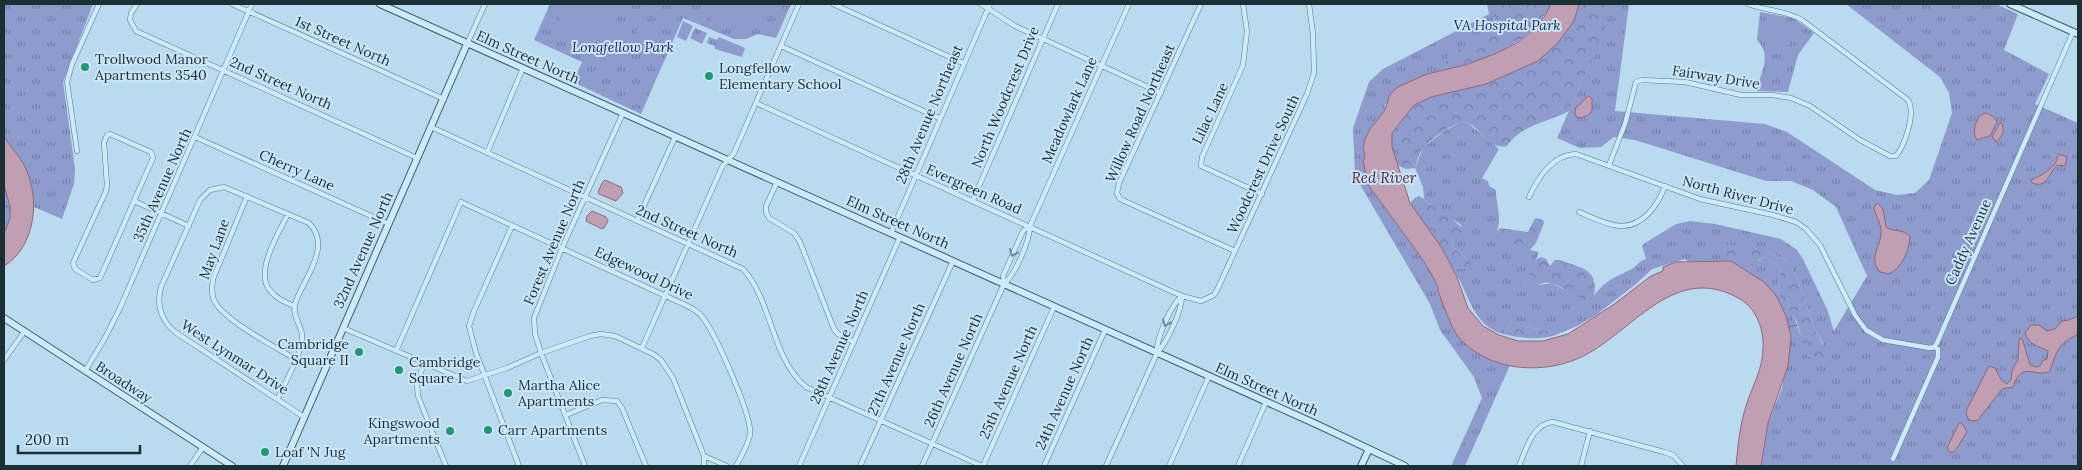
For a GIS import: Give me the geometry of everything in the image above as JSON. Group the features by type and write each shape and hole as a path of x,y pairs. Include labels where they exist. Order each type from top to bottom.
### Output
{"street":[{"path":"77,151 67,82 72,64 99,4"},
{"name":"2nd Street North","path":"137,4 130,20 135,29 417,158"},
{"name":"1st Street North","path":"232,4 444,99"},
{"name":"35th Avenue North","path":"85,371 105,338 162,214 252,4"},
{"name":"Elm Street North","path":"380,4 1209,376 1405,466"},
{"path":"468,44 485,4"},
{"path":"642,348 722,167 734,153 799,4"},
{"path":"833,4 963,63"},
{"path":"981,4 989,5 1015,26 1161,93"},
{"name":"North Woodcrest Drive","path":"973,200 1058,4"},
{"name":"Meadowlark Lane","path":"1004,284 1010,279 1030,235 1030,226 1129,4"},
{"name":"Willow Road Northeast","path":"1201,4 1119,183 1117,193 1120,199 1234,251"},
{"name":"Lilac Lane","path":"1243,4 1247,31 1243,65 1201,160 1201,166 1262,194"},
{"name":"Woodcrest Drive South","path":"1182,296 1201,301 1214,295 1307,94 1314,73 1313,34 1309,4"},
{"name":"Fairway Drive","path":"1609,165 1625,124 1636,82 1642,80 1685,82 1741,95 1781,95 1792,98 1810,106 1860,140 1890,156 1896,156 1900,150 1912,111 1908,100 1802,20 1785,12 1758,8 1748,4"},
{"path":"2010,4 2076,33"},
{"name":"28th Avenue Northeast","path":"891,233 989,5"},
{"name":"Caddy Avenue","path":"1893,460 1938,357 1938,348 1934,347 2076,33"},
{"name":"32nd Avenue North","path":"283,466 468,44"},
{"path":"781,46 939,118"},
{"path":"487,153 523,68"},
{"name":"Evergreen Road","path":"756,103 1182,296"},
{"name":"Forest Avenue North","path":"585,466 534,334 534,318 562,248 623,113"},
{"name":"2nd Street North","path":"431,127 743,269 756,288 790,370 806,387 983,466"},
{"path":"110,134 152,152 153,155 134,201 100,278 93,280 75,269 73,263 108,185 104,138 110,134"},
{"name":"Cherry Lane","path":"195,137 389,224"},
{"path":"637,221 675,137"},
{"name":"North River Drive","path":"1529,197 1541,174 1569,154 1582,155 1710,202 1773,214 1796,222 1806,229 1820,245 1855,315 1866,330 1883,340 1930,348 1934,347"},
{"path":"777,182 766,206 766,212 769,218 794,233 800,242 834,329 838,334 854,342"},
{"path":"1578,212 1611,224 1628,225 1651,212 1660,199 1665,186"},
{"name":"West Lynmar Drive","path":"294,306 319,248 314,228 310,223 224,187 210,190 200,200 159,295 160,312 164,320 176,332 304,417"},
{"name":"May Lane","path":"247,196 213,279 214,301 229,317 295,359"},
{"path":"134,201 188,226"},
{"name":"Edgewood Drive","path":"396,351 461,202 695,310 703,318 715,338 741,398 750,434 736,466"},
{"path":"278,398 301,346 302,334 294,306 281,300 268,289 263,273 288,214"},
{"path":"512,226 470,320 470,335 519,466"},
{"name":"28th Avenue North","path":"799,466 900,237"},
{"name":"27th Avenue North","path":"860,466 953,261"},
{"name":"26th Avenue North","path":"922,466 1004,284"},
{"path":"1106,466 1157,353 1162,347 1182,304 1182,296"},
{"name":"25th Avenue North","path":"983,466 1054,307"},
{"name":"Broadway","path":"4,318 232,466"},
{"path":"343,328 467,381 590,336 601,334 615,336 642,348 661,360 673,378 704,456 704,466"},
{"name":"24th Avenue North","path":"1044,466 1105,330"},
{"path":"4,360 24,332"},
{"path":"424,363 417,384 418,396 446,466"},
{"path":"1169,466 1209,376"},
{"path":"566,415 602,400 617,401 622,408 646,466"},
{"path":"1238,466 1266,402"},
{"path":"1519,466 1536,430 1541,425 1553,422 1664,452 1673,456 1683,466"},
{"path":"1581,466 1590,432"},
{"path":"190,466 202,447"},
{"path":"1361,466 1369,449"},
{"path":"704,456 727,466"}],"green space":[{"path":"4,4 93,4 63,82 75,169 74,184 62,219 34,207 32,187 24,165 4,137"},
{"name":"Longfellow Park","path":"550,4 791,4 776,38 758,34 746,39 734,39 683,18 641,114 573,82 582,62 534,40"},
{"path":"559,4 611,5 613,8 616,61 592,57 582,53 573,46 561,28"},
{"path":"713,4 763,4 753,29 750,31 711,20"},
{"name":"VA Hospital Park","path":"1487,4 1551,4 1465,65 1427,74 1402,87 1385,105 1385,110 1370,129 1365,155 1369,186 1433,276 1451,322 1499,363 1510,365 1465,466 1451,466 1482,398 1474,377 1440,330 1430,304 1355,176 1353,128 1369,82 1383,69 1489,14"},
{"path":"1495,4 1551,4 1542,19 1518,41 1490,56 1441,70 1450,54 1489,35"},
{"path":"1579,4 1608,4 1608,14 1602,41 1589,65 1569,111 1527,129 1507,146 1495,145 1473,126 1463,122 1444,131 1425,146 1415,168 1406,169 1397,165 1392,147 1392,133 1414,105 1431,97 1486,84 1538,61 1574,21"},
{"path":"1602,4 1629,4 1615,111 1765,124 1787,132 1875,190 1897,195 1915,193 1929,180 1952,113 1949,93 1940,77 1846,4 1996,4 2018,14 2004,50 2049,74 2035,104 2078,123 2078,466 1761,466 1768,423 1782,388 1791,337 1786,316 1777,297 1731,261 1687,261 1685,259 1652,269 1596,315 1577,326 1553,336 1550,331 1533,328 1519,321 1512,321 1503,334 1484,324 1472,307 1453,269 1469,268 1468,260 1452,246 1453,239 1462,228 1460,224 1444,215 1424,199 1423,187 1415,168 1423,148 1444,131 1461,122 1468,123 1499,149 1482,178 1488,181 1489,186 1496,190 1499,216 1497,231 1530,250 1539,252 1524,287 1552,283 1565,290 1594,295 1607,282 1632,269 1646,259 1642,246 1645,243 1676,224 1690,221 1715,224 1781,239 1797,250 1827,309 1834,331 1867,276 1836,207 1813,190 1791,181 1766,181 1635,140 1614,137 1601,147 1580,148 1557,138 1589,65","holes":["1766,251 1786,260 1796,275 1814,328 1824,345 1800,334 1794,317 1777,293 1781,268 1765,257 1758,261 1754,260"]},
{"path":"1760,12 1793,18 1814,33 1798,55 1788,92 1757,91 1765,58 1762,46 1757,40"},
{"path":"1773,14 1797,27 1798,31 1783,53 1775,50 1766,37 1768,21"},
{"path":"683,21 693,26 686,41 677,37"},
{"path":"695,28 707,33 702,44 690,38"},
{"path":"656,29 657,45 638,47 636,30"},
{"path":"709,37 717,40 719,37 745,48 742,57 715,49 715,46 707,43"},
{"path":"4,185 9,197 10,216 4,234"},
{"path":"1419,196 1462,228 1462,232 1453,239 1452,246 1472,266 1469,268 1453,269 1442,248 1410,203"},
{"path":"1536,218 1543,220 1544,223 1536,243 1530,250 1499,239 1496,236 1500,228 1528,232"},
{"path":"1727,244 1766,251 1786,260 1796,275 1814,328 1827,352 1823,358 1815,360 1807,356 1797,322 1777,293 1781,268 1765,257 1757,261 1731,261 1723,258 1722,254"},
{"path":"1541,257 1546,259 1550,266 1555,260 1560,260 1586,270 1594,279 1594,295 1586,300 1548,282 1528,288 1524,287 1535,260"},
{"path":"1512,321 1519,321 1533,328 1550,331 1553,336 1528,338 1503,334"}],"water":[{"name":"Red River","path":"1551,4 1579,4 1574,21 1557,44 1538,61 1486,84 1431,97 1414,105 1392,133 1392,147 1410,203 1442,248 1457,277 1468,308 1483,326 1499,335 1518,341 1543,341 1568,334 1613,305 1651,276 1663,271 1663,267 1676,262 1731,261 1764,282 1777,297 1786,316 1791,337 1788,366 1768,423 1761,466 1736,466 1743,418 1763,355 1761,327 1755,314 1746,303 1718,290 1698,288 1680,292 1662,300 1594,350 1579,358 1562,364 1527,368 1509,366 1492,361 1477,353 1459,338 1449,318 1438,287 1423,260 1369,186 1363,162 1365,139 1370,129 1385,110 1390,94 1398,87 1427,74 1465,65 1495,54 1517,43 1534,29 1544,17"},
{"path":"1589,96 1592,99 1592,111 1585,117 1576,117 1576,107"},
{"path":"1986,113 1994,117 1997,122 1990,136 1977,140 1974,131 1975,125 1979,116"},
{"path":"2001,122 2003,133 1996,142 1992,136"},
{"path":"4,137 24,165 33,191 34,206 29,234 23,247 4,266 4,234 10,218 10,206 4,185"},
{"path":"2059,154 2067,157 2065,166 2057,165 2041,184 2032,183 2031,180 2045,173 2054,165"},
{"path":"605,180 621,187 623,193 616,201 599,194 598,192"},
{"path":"1877,203 1883,209 1886,227 1904,232 1910,236 1902,263 1889,274 1880,272 1876,267 1875,256 1881,236 1880,225 1874,208"},
{"path":"592,211 606,217 608,221 604,228 602,229 586,221 587,216"},
{"path":"2078,316 2077,335 2066,341 2059,349 2050,371 2045,373 2025,372 2021,374 2013,387 2002,389 1978,420 1969,420 1966,414 1967,409 1989,366 1995,368 2002,381 2007,384 2011,380 2012,371 2018,359 2019,339 2021,338 2023,341 2030,365 2037,367 2041,365 2042,361 2047,359 2048,351 2029,341 2025,333 2031,325 2039,325 2047,331 2055,329 2062,321"},
{"path":"1959,423 1962,423 1967,432 1955,451 1951,453 1947,448"}],"waterway":[{"path":"1788,327 1797,325"}],"place":[{"name":"Trollwood Manor Apartments 3540","path":"85,67"},
{"name":"Longfellow Elementary School","path":"709,76"},
{"name":"Cambridge Square II","path":"359,352"},
{"name":"Cambridge Square I","path":"399,370"},
{"name":"Martha Alice Apartments","path":"508,393"},
{"name":"Carr Apartments","path":"488,430"},
{"name":"Kingswood Apartments","path":"450,431"},
{"name":"Loaf 'N Jug","path":"265,452"}]}
